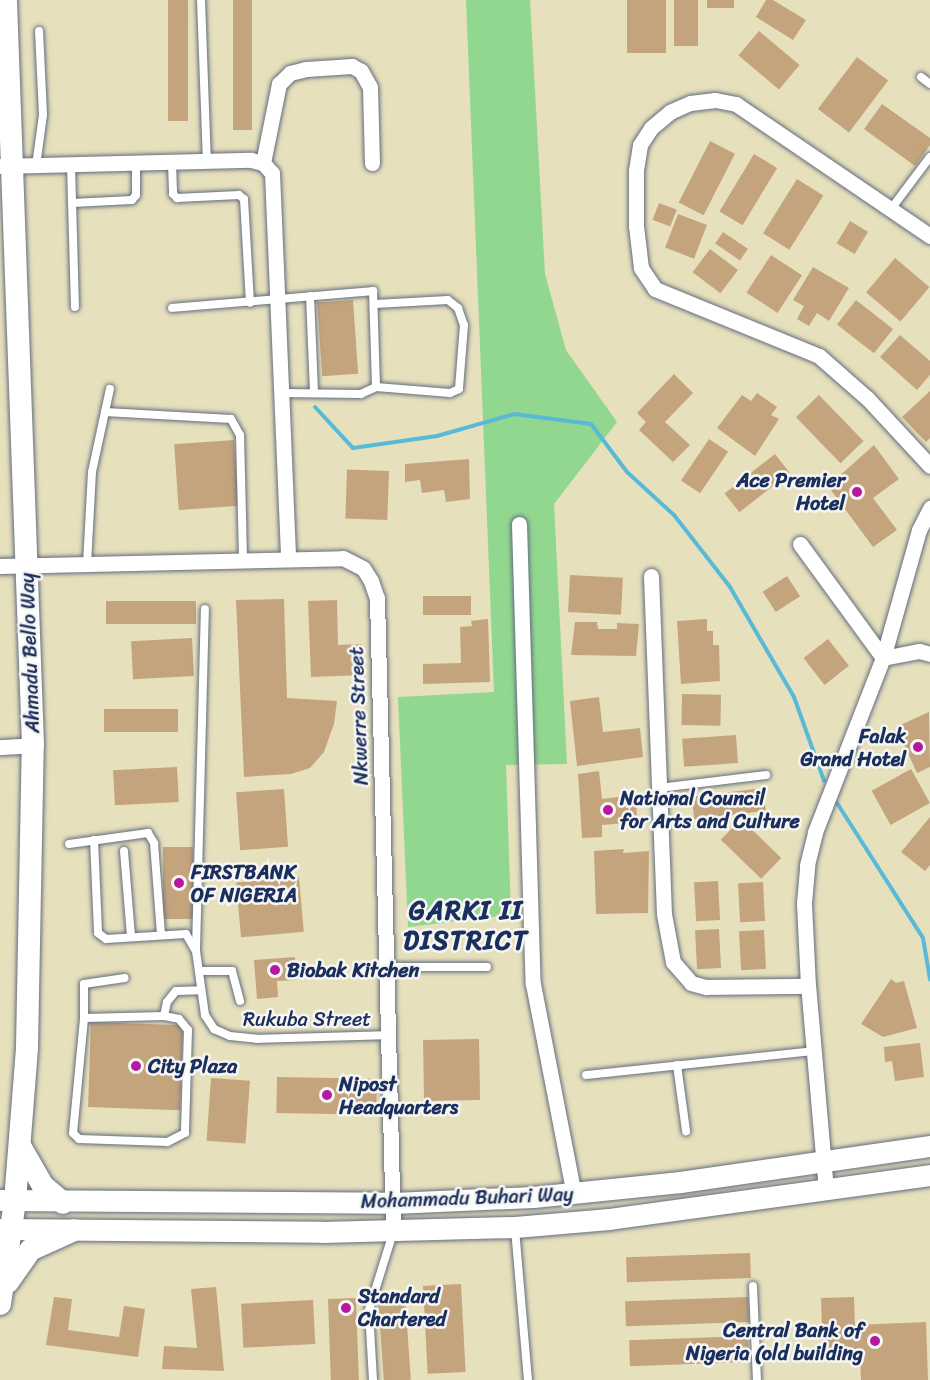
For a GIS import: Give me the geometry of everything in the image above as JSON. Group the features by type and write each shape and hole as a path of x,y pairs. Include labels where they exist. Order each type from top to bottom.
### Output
{"main road":[{"name":"Ahmadu Bello Way","path":"0,1304 8,1201 20,1146 27,1047 33,745 27,565 6,166 6,0"},
{"path":"20,1146 43,1186 63,1203"},
{"name":"Mohammadu Buhari Way","path":"8,1201 393,1203 574,1194 930,1146"},
{"name":"Mohammadu Buhari Way","path":"6,1229 393,1232 515,1227 826,1190 930,1175"},
{"path":"0,1304 16,1266 30,1250 74,1230"}],"street":[{"path":"263,163 279,84 290,73 306,69 352,66 361,71 370,87 372,163"},
{"path":"930,236 736,104 715,100 680,107 651,128 640,145 636,171 636,226 641,268 655,289 819,356 868,399 930,466"},
{"path":"6,166 251,160 263,163 272,173 288,557"},
{"path":"826,1190 808,986 804,903 807,865 815,832 883,658 919,530 930,508"},
{"path":"519,524 533,984 574,1194"},
{"path":"800,544 883,658"},
{"name":"Nkwerre Street","path":"0,566 288,557 343,558 363,568 377,598 393,1232"},
{"path":"651,576 664,914 673,962 681,975 691,983 706,987 808,986"},
{"path":"883,658 919,651 930,654"},
{"path":"0,747 33,745"}],"lane":[{"path":"201,0 207,162"},
{"path":"36,166 43,115 39,31"},
{"path":"921,77 930,84"},
{"path":"891,209 930,157"},
{"path":"172,163 173,194 177,198 239,195 244,199 250,303"},
{"path":"72,203 132,200 136,195 136,164"},
{"path":"71,165 75,307"},
{"path":"172,308 279,301 370,290 375,294 376,387"},
{"path":"310,296 314,393"},
{"path":"282,393 361,394 376,387 450,393 459,388 464,325 458,308 448,300 375,304"},
{"path":"87,564 92,472 110,389"},
{"path":"105,412 231,419 240,435 243,560"},
{"path":"196,951 205,609"},
{"path":"659,788 766,775"},
{"path":"69,844 94,840 144,832 152,837 161,935 106,939 98,933 94,840"},
{"path":"124,850 132,937"},
{"name":"Rukuba Street","path":"161,935 179,933 190,939 201,971 205,1015 214,1029 230,1036 389,1035"},
{"path":"387,967 486,968"},
{"path":"201,971 232,971 240,1001"},
{"path":"84,1018 164,1016 179,1019 188,1030 185,1133 166,1142 75,1136 84,1018 84,984 125,978"},
{"path":"164,1016 167,1002 176,991 201,990"},
{"path":"586,1075 814,1051"},
{"path":"677,1065 686,1131"},
{"path":"515,1227 528,1380"},
{"path":"373,1380 369,1310 393,1232"},
{"path":"753,1286 757,1380"}],"green space":[{"path":"466,0 530,0 545,274 566,350 617,422 554,504 567,764 506,765 511,915 408,927 398,697 494,692"}],"building":[{"path":"168,0 188,0 188,121 168,121"},
{"path":"233,0 252,0 252,130 233,130"},
{"path":"627,0 666,0 666,53 627,53"},
{"path":"674,0 698,0 698,46 674,46"},
{"path":"707,0 734,0 734,8 707,8"},
{"path":"766,0 773,0 806,20 793,40 756,17"},
{"path":"759,31 800,65 779,90 738,56"},
{"path":"857,57 888,80 849,132 818,109"},
{"path":"882,104 930,138 930,145 915,166 864,129"},
{"path":"710,141 735,154 704,215 679,202"},
{"path":"754,154 777,168 743,225 719,211"},
{"path":"797,179 823,195 789,250 763,233"},
{"path":"659,203 677,210 670,227 653,220"},
{"path":"678,214 707,225 694,259 665,248"},
{"path":"850,221 868,232 855,254 837,243"},
{"path":"723,232 748,249 740,260 715,244"},
{"path":"710,249 738,270 720,293 693,272"},
{"path":"771,255 802,275 778,313 746,293"},
{"path":"895,258 929,287 901,321 866,292"},
{"path":"813,267 849,288 829,321 817,313 809,326 797,319 804,306 793,300"},
{"path":"353,300 358,374 322,376 317,303"},
{"path":"856,300 893,329 874,353 837,324"},
{"path":"900,335 930,361 930,375 917,390 880,357"},
{"path":"674,374 693,393 665,422 690,445 673,462 639,430 646,422 637,413"},
{"path":"930,391 930,438 926,442 902,417"},
{"path":"757,393 777,407 771,415 779,419 755,456 717,428 742,395 751,401"},
{"path":"819,395 863,441 840,463 796,417"},
{"path":"709,439 728,452 700,493 681,480"},
{"path":"234,440 239,506 179,510 174,444"},
{"name":"Ace Premier Hotel","path":"874,445 899,479 873,498 897,530 873,547 828,486"},
{"path":"775,454 790,473 739,512 725,493"},
{"path":"469,459 470,499 446,502 444,490 422,493 420,480 405,482 405,464"},
{"path":"347,470 389,471 387,520 345,519"},
{"path":"570,575 623,578 621,615 568,612"},
{"path":"787,576 800,596 776,612 763,592"},
{"path":"423,596 471,596 471,615 423,615"},
{"path":"284,599 287,698 337,701 334,724 324,752 310,768 291,774 244,777 236,600"},
{"path":"337,600 338,645 362,644 363,675 311,677 308,601"},
{"path":"106,601 196,601 196,624 106,624"},
{"path":"488,619 490,682 423,684 423,664 461,663 460,627 472,626 471,621"},
{"path":"707,619 707,631 713,631 713,645 719,645 720,681 681,684 677,621"},
{"path":"575,622 597,622 598,629 617,629 617,623 639,624 636,656 571,655"},
{"path":"192,638 194,676 133,679 131,641"},
{"path":"828,639 849,666 825,685 804,658"},
{"path":"682,694 721,695 720,726 681,725"},
{"path":"599,697 603,732 640,728 643,757 577,766 570,701"},
{"path":"104,709 178,709 178,732 104,732"},
{"name":"Falak Grand Hotel","path":"929,712 930,767 917,773 896,727"},
{"path":"736,735 738,763 684,767 682,739"},
{"path":"177,767 179,802 115,805 113,770"},
{"path":"911,769 930,803 891,825 872,791"},
{"name":"National Council for Arts and Culture","path":"599,771 602,799 636,795 637,822 602,825 602,837 582,838 578,774"},
{"path":"763,788 766,811 694,820 692,797"},
{"path":"284,789 288,847 240,850 236,792"},
{"path":"930,817 930,865 925,871 901,852"},
{"path":"741,819 781,858 761,879 721,840"},
{"name":"FIRSTBANK OF NIGERIA","path":"163,847 193,847 193,919 163,919"},
{"path":"624,849 623,853 649,851 648,913 596,914 594,851"},
{"path":"299,877 304,932 241,937 236,882"},
{"path":"718,881 720,920 696,921 694,882"},
{"path":"763,882 765,921 740,922 738,883"},
{"path":"719,929 721,968 697,969 695,930"},
{"path":"764,930 766,969 741,970 739,931"},
{"name":"Biobak Kitchen","path":"295,957 296,980 277,981 278,997 257,999 254,960"},
{"path":"891,979 896,983 904,981 917,1028 883,1037 861,1024"},
{"name":"City Plaza","path":"91,1022 183,1025 180,1110 88,1107"},
{"path":"479,1039 480,1100 424,1101 423,1040"},
{"path":"920,1043 924,1077 895,1081 892,1061 885,1062 884,1047"},
{"name":"Nipost Headquarters","path":"277,1077 377,1079 376,1115 276,1113"},
{"path":"211,1078 250,1081 246,1144 207,1141"},
{"path":"750,1253 751,1278 627,1282 626,1257"},
{"path":"461,1284 466,1372 428,1374 423,1286"},
{"path":"216,1287 224,1371 162,1369 164,1346 197,1348 191,1289"},
{"path":"405,1296 411,1380 384,1380 378,1298"},
{"path":"54,1297 72,1299 68,1330 119,1337 124,1306 145,1309 138,1357 46,1345"},
{"path":"748,1297 749,1322 626,1326 625,1301"},
{"name":"Central Bank of Nigeria (old building","path":"854,1297 855,1325 926,1322 928,1380 861,1380 860,1357 823,1359 821,1298"},
{"path":"356,1298 359,1380 331,1380 328,1299"},
{"path":"313,1300 315,1344 243,1348 241,1304"},
{"path":"748,1336 749,1362 630,1366 629,1340"}],"waterway":[{"path":"315,407 353,448 437,436 514,414 591,424 627,472 674,515 730,587 794,697 824,781"},
{"path":"837,803 923,938 930,979"}],"place":[{"name":"Ace Premier Hotel","path":"857,492"},
{"name":"Falak Grand Hotel","path":"918,747"},
{"name":"National Council for Arts and Culture","path":"608,810"},
{"name":"FIRSTBANK OF NIGERIA","path":"179,883"},
{"name":"Biobak Kitchen","path":"275,970"},
{"name":"City Plaza","path":"136,1066"},
{"name":"Nipost Headquarters","path":"327,1095"},
{"name":"Standard Chartered","path":"346,1308"},
{"name":"Central Bank of Nigeria (old building","path":"875,1341"}],"district":[{"name":"GARKI II DISTRICT","path":"466,926"}]}
